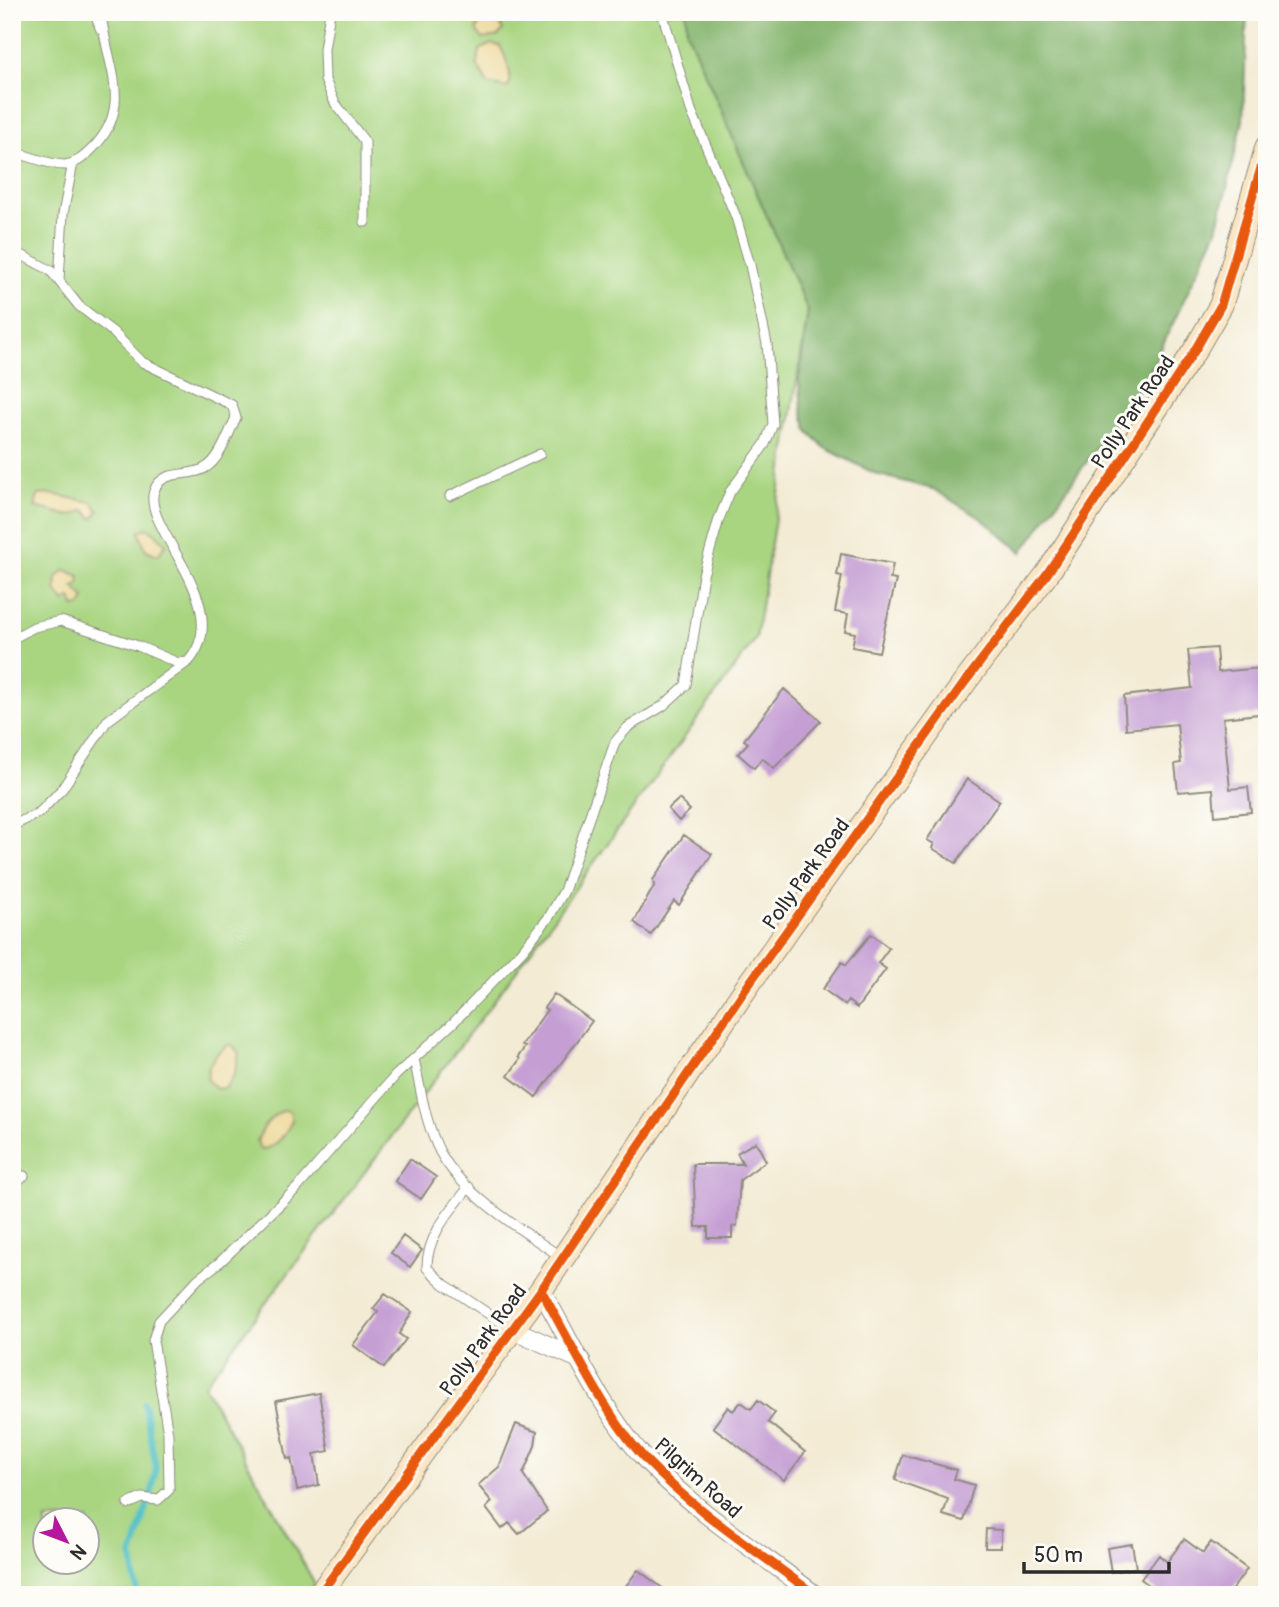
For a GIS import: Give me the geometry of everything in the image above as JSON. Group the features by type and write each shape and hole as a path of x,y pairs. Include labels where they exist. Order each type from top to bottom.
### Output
{"street":[{"name":"Polly Park Road","path":"320,1595 541,1290 753,978 965,682 1047,574 1195,350 1221,305 1267,147"},
{"name":"Pilgrim Road","path":"541,1290 603,1400 647,1461 702,1509 815,1595"},
{"path":"512,1329 581,1360"}],"lane":[{"path":"94,12 104,35"},
{"path":"12,152 56,164 73,163 100,141 108,130 116,107 116,88 101,12"},
{"path":"330,12 323,66 335,103 365,142 365,222"},
{"path":"128,1504 142,1498 158,1500 169,1490 168,1434 153,1340 159,1321 198,1279 220,1262 298,1187 414,1059 514,959 549,917 568,881 615,742 628,727 663,706 686,685 703,575 719,519 730,492 765,444 772,424 767,344 750,265 736,217 691,110 662,12"},
{"path":"59,280 63,214 73,163"},
{"path":"12,250 36,260 59,280 79,306 113,332 142,362 232,405 237,411 236,418 212,462 197,471 178,473 164,479 153,495 154,507 188,573 200,609 200,638 188,662 107,721 62,789 40,812 12,826"},
{"path":"450,496 540,454"},
{"path":"12,639 34,627 61,621 138,646 178,663 188,662"},
{"path":"414,1059 425,1110 441,1153 469,1187 507,1220 563,1258"},
{"path":"12,1184 24,1176"},
{"path":"469,1187 443,1221 427,1253 427,1268 444,1284 512,1329"}],"green space":[{"path":"12,12 686,12 687,32 808,311 756,638 497,997 204,1385 315,1584 307,1595 12,1595"},
{"path":"686,12 1247,12 1243,120 1217,230 1148,376 1022,552 982,519 933,489 876,474 825,448 808,431 802,410 799,379 808,311 687,32"}],"sand":[{"path":"487,12 496,15 503,30 498,36 483,39 476,30"},
{"path":"491,44 500,46 505,56 510,73 508,88 488,84 477,65 480,50"},
{"path":"51,494 92,502 99,511 93,519 85,510 70,516 35,507 38,495"},
{"path":"146,528 166,544 158,555 146,550 139,532"},
{"path":"65,570 80,576 79,584 73,587 85,598 81,606 74,607 71,598 64,602 56,590 57,577"},
{"path":"231,1044 239,1053 234,1075 226,1087 218,1089 208,1081 208,1070 217,1054"},
{"path":"286,1110 291,1113 292,1121 280,1140 260,1149 257,1141 265,1126 272,1118"}],"building":[{"path":"841,554 893,564 890,579 896,580 879,652 852,647 855,633 845,631 848,614 835,612 842,576 837,575"},
{"path":"1216,648 1218,672 1262,668 1267,713 1223,718 1230,789 1248,787 1251,812 1215,816 1213,789 1178,792 1175,764 1181,763 1177,724 1126,729 1124,696 1192,688 1188,650"},
{"path":"784,689 821,721 774,768 762,758 754,768 738,754 748,743 744,740"},
{"path":"967,779 1000,801 956,863 932,848 934,844 927,840"},
{"path":"679,799 690,810 679,821 668,809"},
{"path":"684,835 712,854 679,905 674,901 651,935 634,922 654,886 653,880"},
{"path":"871,934 889,948 878,963 886,969 857,1008 848,1001 845,1005 823,989 842,962 846,965"},
{"path":"554,994 592,1021 536,1097 508,1076 520,1059 518,1057 525,1047 522,1045 547,1010 544,1008"},
{"path":"756,1142 766,1161 740,1180 737,1226 732,1227 732,1238 708,1238 708,1227 696,1227 693,1164 743,1164 737,1153"},
{"path":"410,1159 436,1177 421,1199 395,1181"},
{"path":"403,1236 422,1250 410,1267 391,1253"},
{"path":"385,1294 412,1312 399,1334 406,1339 384,1368 353,1345 378,1312 373,1309"},
{"path":"319,1393 329,1451 314,1454 319,1485 297,1490 291,1458 287,1459 276,1401"},
{"path":"758,1400 775,1413 768,1422 805,1452 784,1480 713,1427 728,1407 733,1411 741,1402 751,1409"},
{"path":"516,1424 537,1432 535,1446 523,1474 547,1511 519,1534 509,1523 502,1529 486,1508 492,1502 478,1485 499,1467"},
{"path":"903,1455 957,1470 954,1479 974,1485 964,1521 943,1515 948,1499 895,1480"},
{"path":"986,1529 1001,1530 1001,1548 985,1548"},
{"path":"1184,1539 1203,1553 1211,1542 1247,1569 1228,1595 1162,1595 1141,1579 1159,1555 1167,1562"},
{"path":"1132,1544 1136,1568 1111,1572 1107,1548"},
{"path":"638,1570 672,1595 619,1595"}],"waterway":[{"path":"137,1595 132,1556 153,1487 156,1467 144,1403"}],"cycle path":[{"path":"319,1595 541,1290 753,978 965,682 1047,574 1195,350 1221,305 1267,147"},
{"path":"541,1290 603,1402 648,1462 708,1515 815,1595"}]}
